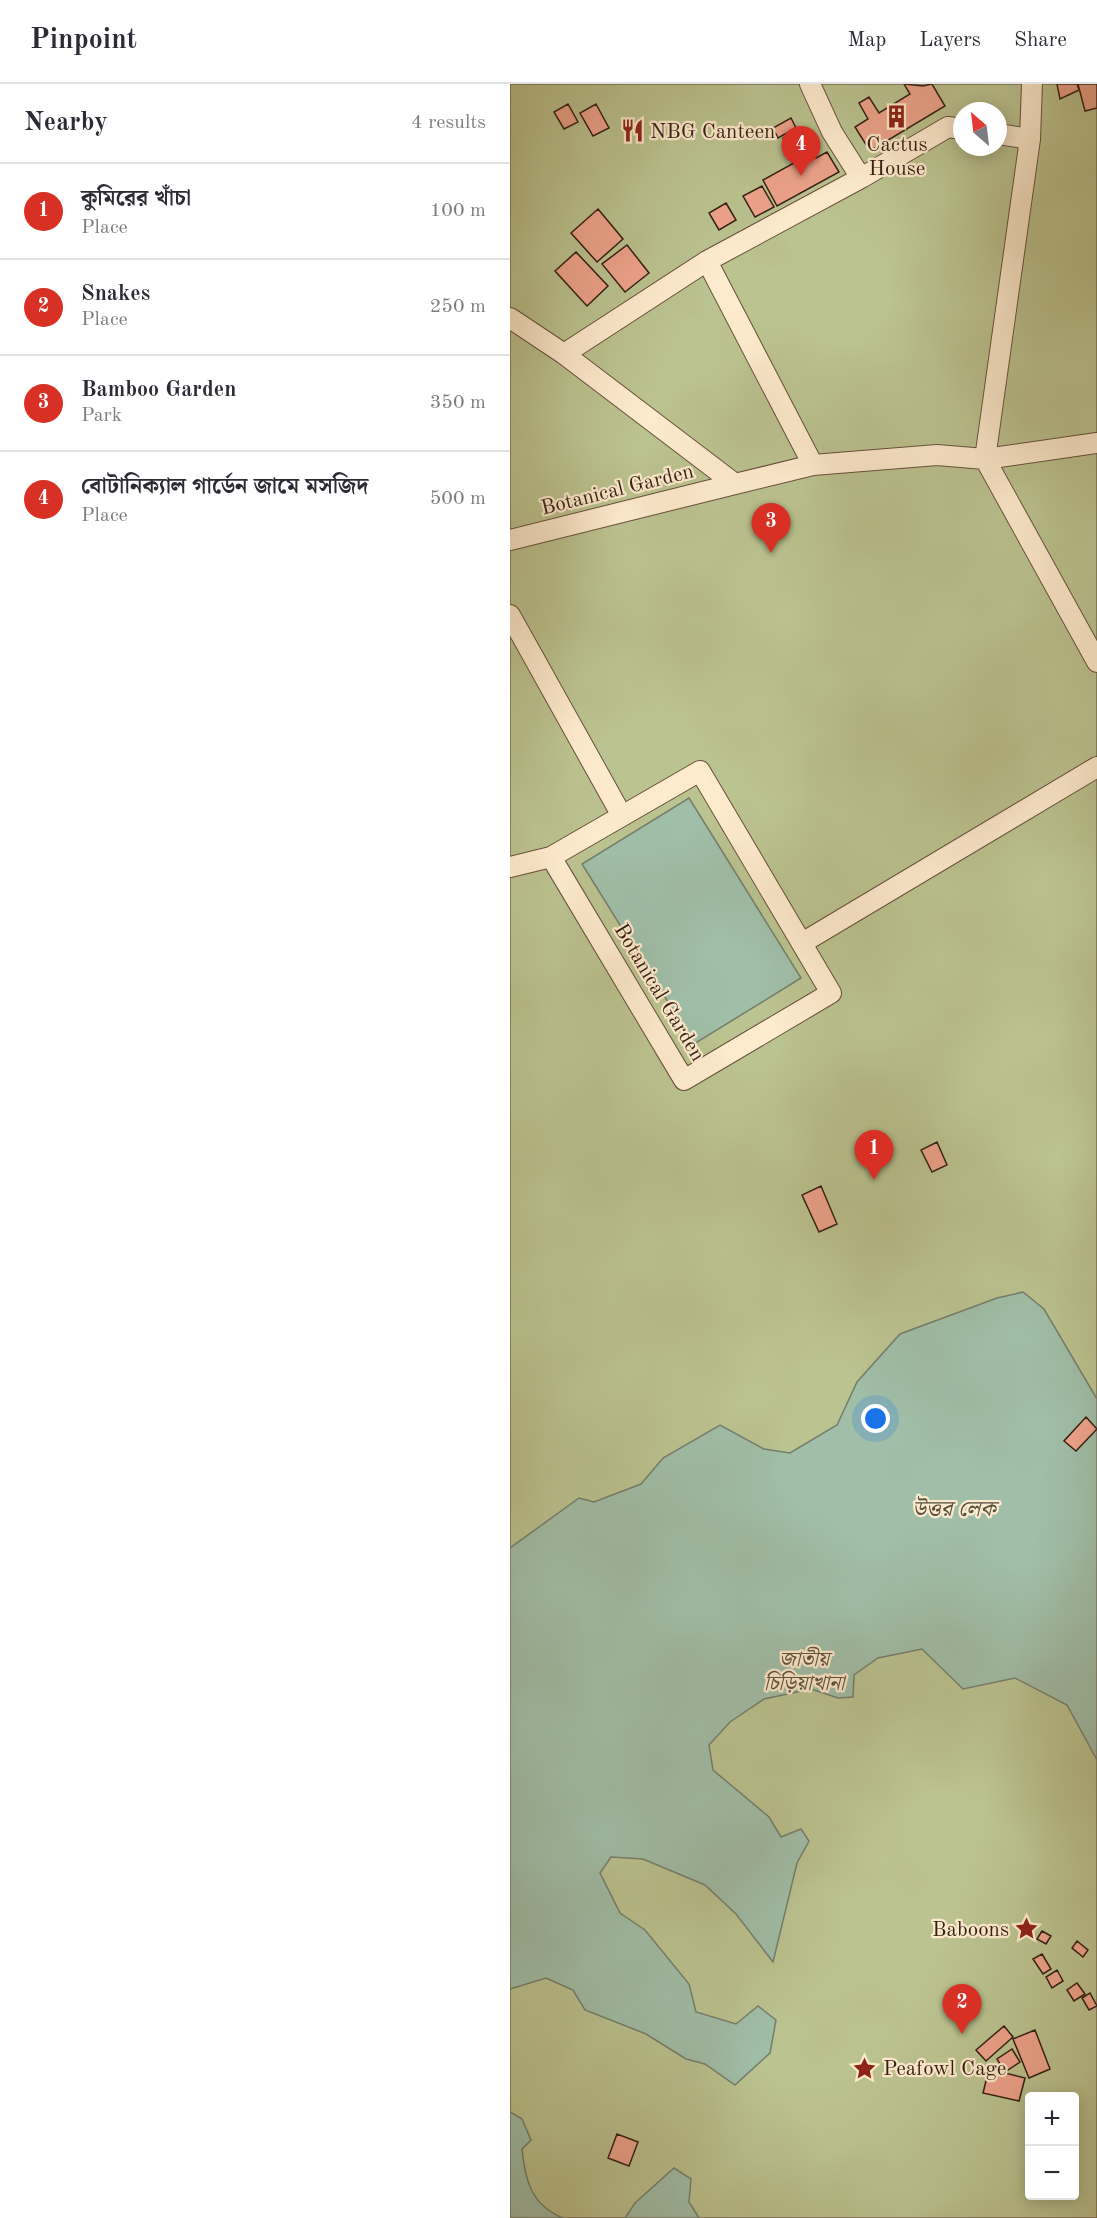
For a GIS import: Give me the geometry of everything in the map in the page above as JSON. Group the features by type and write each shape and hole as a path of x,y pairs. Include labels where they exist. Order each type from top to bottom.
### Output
{"street":[{"path":"810,84 832,132 861,178"},
{"path":"1032,84 1030,139 985,459 1097,662"},
{"path":"564,354 707,261 861,178 948,127 953,128"},
{"path":"1007,135 1030,139"},
{"path":"707,261 813,465"},
{"path":"510,318 564,354 735,484"},
{"name":"Botanical Garden","path":"510,540 813,465 937,455 985,459 1097,444"},
{"path":"510,615 622,816 551,857 510,867"},
{"path":"802,943 1097,767"},
{"name":"Botanical Garden","path":"551,857 684,1080 831,993 700,771 622,816"}],"green space":[{"name":"জাতীয় চিড়িয়াখানা","path":"510,84 1097,84 1097,2218 510,2218"}],"water":[{"path":"689,798 801,978 694,1044 582,864"},
{"name":"উত্তর লেক","path":"1023,1292 1044,1309 1097,1399 1097,1760 1067,1705 1015,1678 963,1689 922,1649 878,1658 854,1675 853,1697 838,1698 811,1689 764,1699 730,1722 709,1745 713,1770 769,1817 781,1837 801,1829 809,1841 797,1863 773,1962 736,1914 705,1885 643,1859 611,1857 600,1873 620,1913 645,1930 689,1984 696,2012 736,2024 758,2006 776,2020 770,2053 735,2085 705,2064 686,2059 646,2034 585,2010 573,1990 546,1978 510,1989 510,1548 579,1498 594,1502 641,1484 663,1458 720,1425 764,1449 790,1453 837,1425 857,1382 900,1334 997,1298"},
{"path":"510,2112 522,2119 531,2140 522,2149 525,2171 532,2190 544,2206 563,2218 510,2218"},
{"path":"674,2168 691,2179 689,2202 699,2218 625,2218 635,2203"}],"building":[{"name":"Cactus House","path":"904,84 923,86 932,84 945,106 870,151 855,127 868,119 859,103 869,97 879,113 910,94"},
{"path":"1057,84 1077,84 1079,90 1060,99"},
{"path":"1078,84 1097,84 1097,108 1085,111"},
{"path":"568,104 578,122 564,129 554,112"},
{"path":"596,104 609,128 593,136 580,113"},
{"path":"791,118 796,128 778,138 773,128"},
{"path":"797,130 802,138 788,146 783,138"},
{"path":"806,141 816,158 827,152 839,172 777,206 763,180 794,163 788,151"},
{"path":"762,186 774,207 755,217 743,196"},
{"path":"726,203 736,220 719,230 709,213"},
{"path":"598,209 623,239 597,262 571,233"},
{"path":"627,245 649,273 625,292 602,264"},
{"path":"576,252 608,286 587,306 555,271"},
{"path":"937,1142 947,1165 932,1172 921,1150"},
{"path":"821,1186 837,1224 819,1232 802,1195"},
{"path":"1086,1417 1097,1429 1076,1451 1064,1441"},
{"path":"1042,1931 1051,1936 1046,1944 1037,1939"},
{"path":"1077,1941 1088,1950 1083,1957 1072,1948"},
{"path":"1042,1954 1051,1969 1043,1974 1033,1959"},
{"path":"1057,1970 1063,1981 1052,1988 1046,1977"},
{"path":"1077,1983 1085,1994 1074,2001 1067,1990"},
{"path":"1090,1993 1097,2006 1089,2010 1082,1998"},
{"path":"1004,2026 1013,2037 986,2061 976,2050"},
{"path":"1035,2030 1050,2069 1029,2078 1013,2039"},
{"path":"1012,2049 1020,2062 1005,2072 997,2059"},
{"path":"989,2069 1025,2078 1019,2101 983,2093"},
{"path":"617,2134 638,2142 629,2166 608,2158"}],"place":[{"name":"Cactus House","path":"897,116"},
{"name":"NBG Canteen","path":"632,131"},
{"name":"বোটানিক্যাল গার্ডেন জামে মসজিদ","path":"801,176"},
{"name":"Bamboo Garden","path":"771,553"},
{"name":"কুমিরের খাঁচা","path":"874,1180"},
{"name":"Baboons","path":"1027,1929"},
{"name":"Snakes","path":"962,2034"},
{"name":"Peafowl Cage","path":"865,2068"}]}
